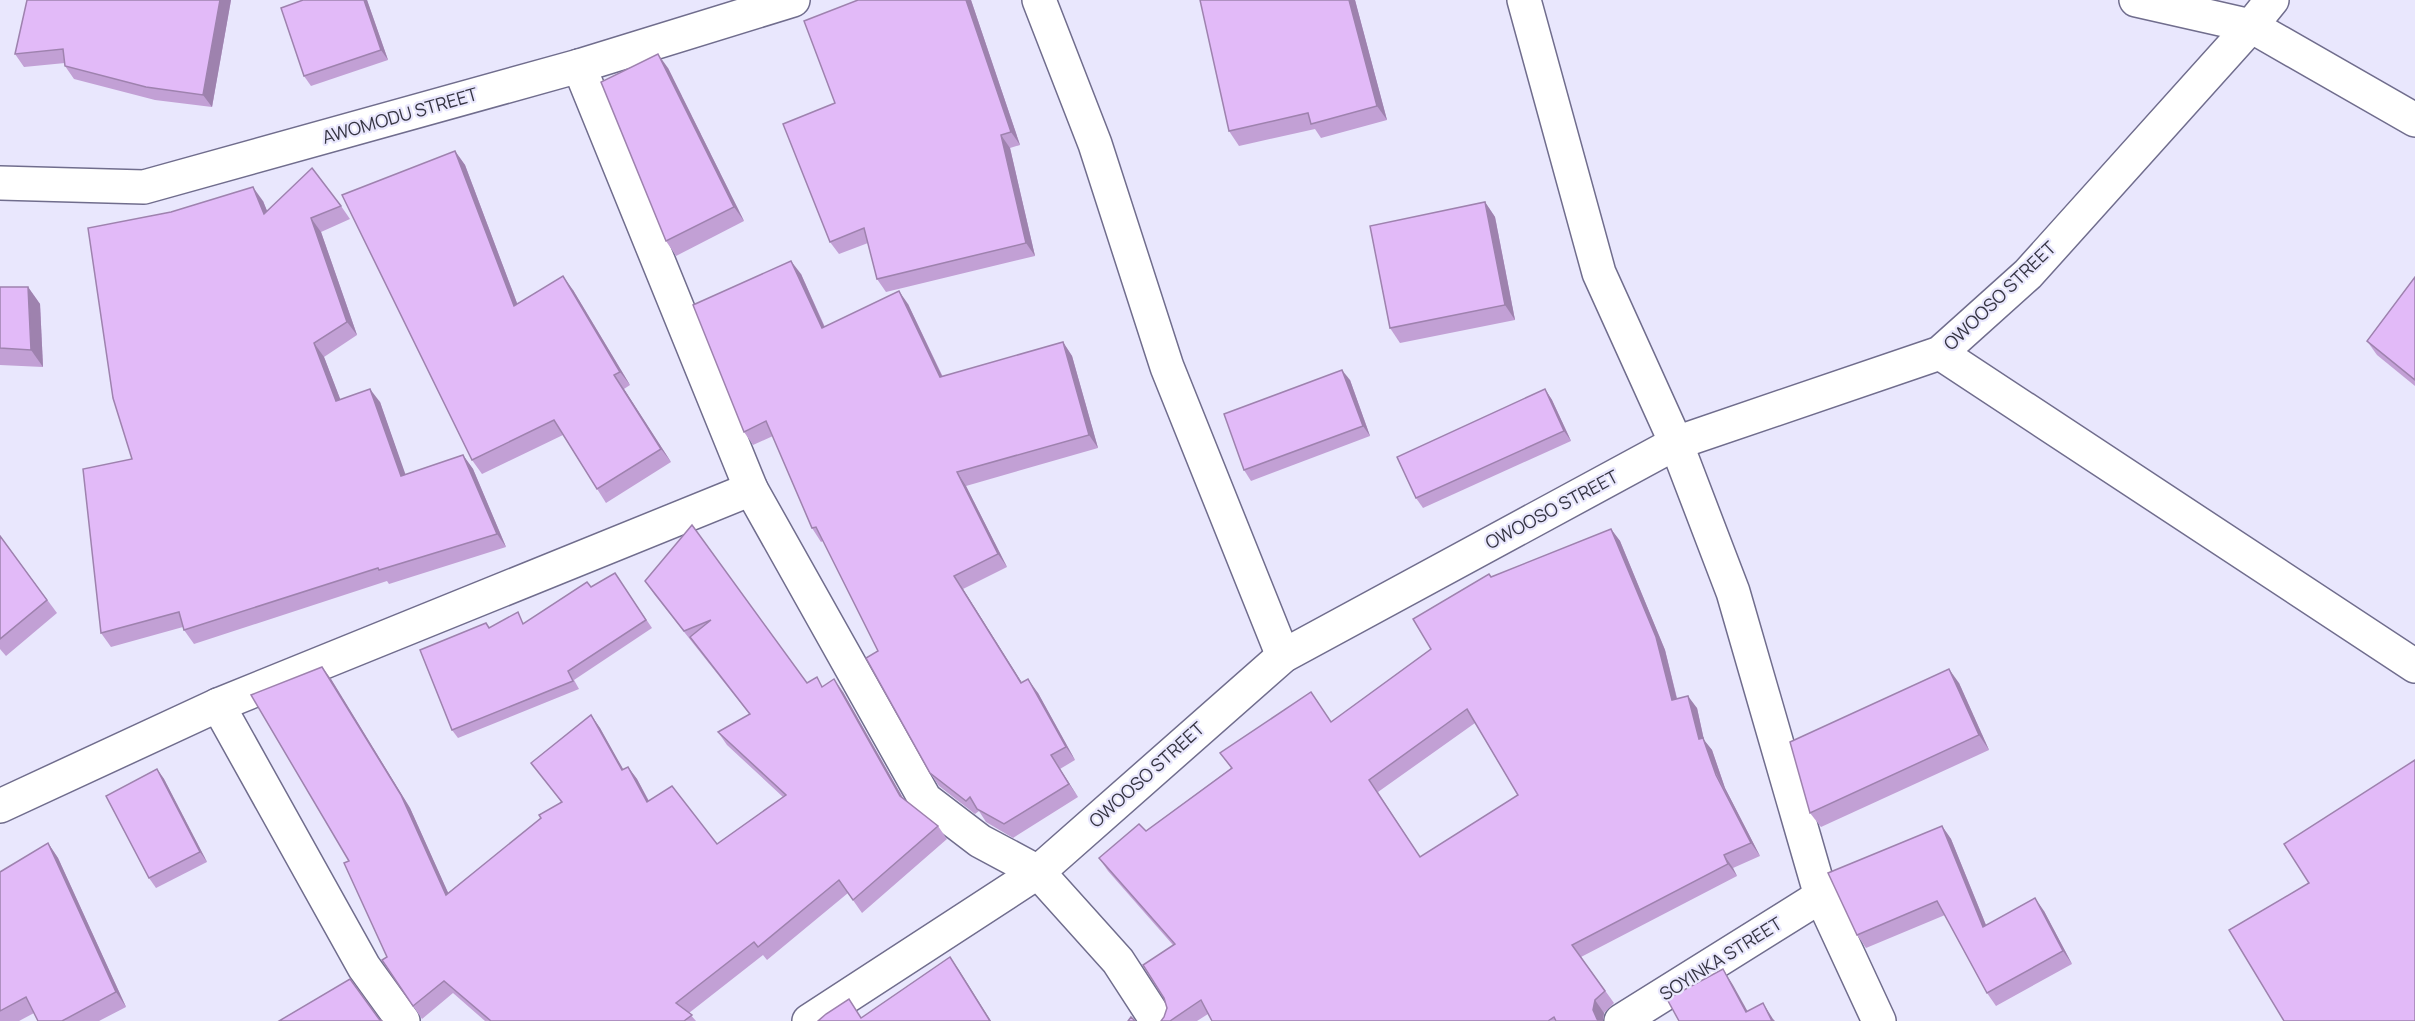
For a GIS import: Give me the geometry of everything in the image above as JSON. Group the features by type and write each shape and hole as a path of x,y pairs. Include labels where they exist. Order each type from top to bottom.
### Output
{"street":[{"name":"AWOMODU STREET","path":"0,183 144,187 579,66 793,0"},
{"path":"1039,0 1095,144 1167,367 1282,656"},
{"path":"1524,0 1599,273 1676,443 1733,592 1821,896 1879,1021"},
{"path":"2136,0 2252,27 2415,120"},
{"name":"OWOOSO STREET","path":"809,1021 1038,872 1282,656 1676,443 1940,353 2028,274 2252,27 2272,0"},
{"path":"579,66 751,489 925,799 980,841 1038,872 1118,961 1157,1021"},
{"path":"1940,353 2415,666"},
{"path":"0,806 218,705 751,489"},
{"path":"218,705 364,967 403,1021"},
{"name":"SOYINKA STREET","path":"1621,1021 1821,896"}],"building":[{"path":"27,0 220,0 203,95 146,87 65,66 63,49 15,54"},
{"path":"303,0 364,0 381,50 304,76 281,8"},
{"path":"858,0 966,0 1011,132 1001,135 1026,243 877,279 864,228 830,242 783,124 835,103 804,21"},
{"path":"1200,0 1349,0 1377,106 1311,124 1308,113 1229,131"},
{"path":"658,54 734,207 666,241 601,82"},
{"path":"455,151 514,306 563,276 620,372 614,375 661,449 597,489 554,420 472,460 342,195"},
{"path":"312,168 341,206 311,218 347,322 314,343 336,401 370,389 401,476 463,455 497,534 379,570 378,568 184,630 179,612 101,633 83,469 132,459 113,398 88,228 171,212 253,187 264,214"},
{"path":"1485,202 1505,305 1390,328 1370,226"},
{"path":"791,261 822,328 899,291 940,377 1063,342 1089,435 957,472 998,554 954,576 1021,683 1028,679 1066,747 1051,755 1069,784 1004,824 977,809 970,797 966,801 930,773 866,658 878,651 816,527 812,528 766,421 744,432 693,305"},
{"path":"2415,277 2415,380 2367,341"},
{"path":"0,287 28,287 31,350 0,348"},
{"path":"1342,370 1363,426 1244,470 1224,414"},
{"path":"1545,389 1564,431 1416,498 1397,457"},
{"path":"692,525 807,683 817,677 822,687 834,679 900,796 938,826 853,900 839,880 758,947 754,942 676,1003 692,1015 684,1021 491,1021 444,981 413,1006 382,960 387,957 344,863 349,861 251,695 322,667 401,795 446,895 541,818 539,815 562,802 531,763 591,715 622,770 628,767 647,802 672,786 717,844 786,795 718,732 750,714 690,637 711,620 684,631 645,581"},
{"path":"1611,529 1656,637 1672,700 1688,696 1699,739 1703,738 1716,775 1751,843 1724,855 1728,864 1572,945 1605,991 1595,1000 1593,1010 1599,1021 1556,1021 1554,1017 1548,1021 1212,1021 1201,1000 1170,1021 1161,1021 1167,1008 1164,998 1143,965 1175,944 1099,858 1139,824 1146,831 1232,768 1220,753 1311,692 1331,722 1431,649 1413,619 1489,574 1491,577","holes":["1467,709 1518,795 1420,857 1369,780"]},
{"path":"0,536 47,600 0,639"},
{"path":"615,573 646,620 568,671 573,681 452,730 420,650 486,623 489,628 518,612 523,624 587,582 591,587"},
{"path":"1949,669 1979,735 1810,813 1790,742"},
{"path":"2415,760 2415,1021 2284,1021 2229,930 2309,883 2284,844"},
{"path":"157,769 200,852 149,878 106,796"},
{"path":"1942,826 1983,927 2035,898 2063,951 1987,993 1937,901 1857,935 1828,873"},
{"path":"48,843 116,992 62,1021 38,1021 26,997 0,1011 0,872"},
{"path":"950,957 990,1021 818,1021 849,999 861,1018"},
{"path":"1723,969 1746,1012 1763,1003 1772,1021 1679,1021 1667,999"},
{"path":"350,979 382,1021 279,1021"}]}
